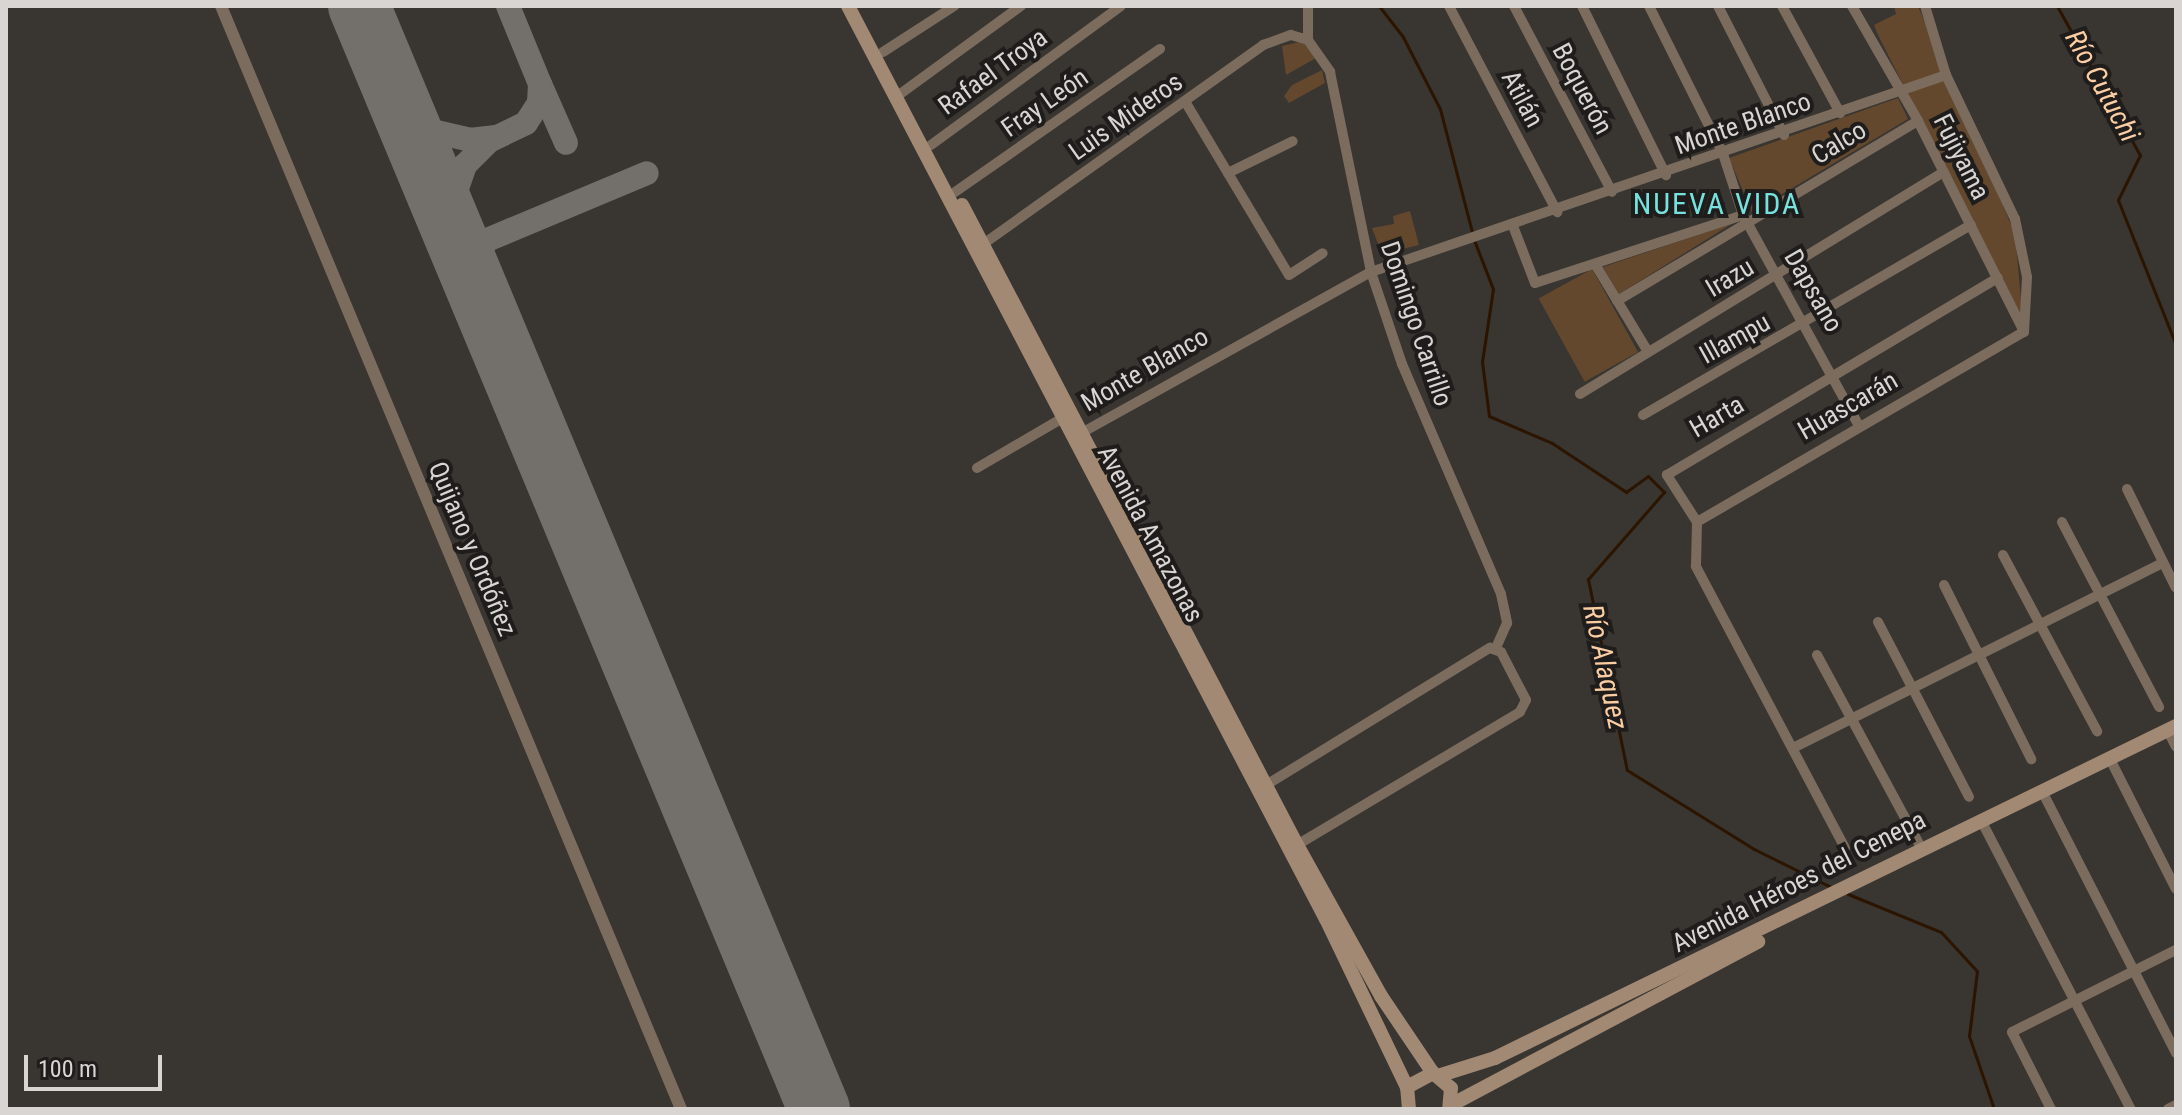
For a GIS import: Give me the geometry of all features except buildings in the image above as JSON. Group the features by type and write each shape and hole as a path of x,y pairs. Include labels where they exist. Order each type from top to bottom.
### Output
{"main road":[{"name":"Avenida Amazonas","path":"848,6 931,145 1061,419 1076,436 1381,996 1437,1074 1451,1088 1450,1107"},
{"name":"Avenida Amazonas","path":"859,6 978,248 1326,919 1407,1087"},
{"name":"Avenida Héroes del Cenepa","path":"1450,1107 1913,854 2175,736"},
{"name":"Avenida Héroes del Cenepa","path":"1913,854 1984,826 2044,795 2175,736"},
{"name":"Avenida Héroes del Cenepa","path":"1407,1087 1437,1074 1495,1058 1776,928"},
{"path":"1407,1087 1409,1109"}],"street":[{"name":"Quijano y Ordóñez","path":"221,6 681,1109"},
{"path":"883,52 954,6"},
{"path":"900,94 1021,6"},
{"name":"Rafael Troya","path":"931,145 1121,6"},
{"path":"1308,6 1308,40"},
{"name":"Atilán","path":"1449,6 1557,212"},
{"name":"Boquerón","path":"1514,6 1612,192"},
{"path":"1582,6 1666,175"},
{"name":"Dapsano","path":"1649,6 1723,154 1746,219 1807,324 1858,424"},
{"path":"1718,6 1784,135"},
{"path":"1782,6 1840,113"},
{"name":"Fujiyama","path":"1852,6 1902,89 2024,332"},
{"path":"1925,6 1946,75 2015,219 2027,277 2024,332"},
{"name":"Luis Mideros","path":"978,248 1186,103 1263,45 1291,35 1308,40"},
{"name":"Domingo Carrillo","path":"1308,40 1330,72 1371,272 1402,364 1501,594 1507,623 1496,648"},
{"name":"Fray León","path":"955,192 1160,49"},
{"name":"Monte Blanco","path":"1076,436 1371,272 1784,135 1946,75"},
{"path":"1186,103 1289,275 1323,253"},
{"name":"Calco","path":"1617,301 1746,219 1918,121"},
{"path":"1228,173 1293,141"},
{"name":"Irazu","path":"1580,394 1943,172"},
{"path":"1513,226 1535,283 1746,219"},
{"name":"Illampu","path":"1643,415 1807,324 1971,225"},
{"path":"1595,264 1648,352"},
{"name":"Harta","path":"1697,522 1668,481 1670,469 1998,278"},
{"name":"Huascarán","path":"1697,522 1858,424 2024,332"},
{"path":"977,468 1061,419"},
{"path":"2127,489 2176,588"},
{"path":"1697,522 1696,566 1795,747 1845,848"},
{"path":"2062,522 2159,707"},
{"path":"2003,555 2097,731"},
{"path":"1795,747 2163,563"},
{"path":"1944,585 2031,759"},
{"path":"1878,622 1969,797"},
{"path":"1266,785 1496,648 1526,700 1520,712 1297,845"},
{"path":"1817,655 1852,720 1913,854"},
{"path":"2112,763 2176,889"},
{"path":"2044,795 2176,1053"},
{"path":"1984,826 2131,1109"},
{"path":"2051,1109 2012,1032 2176,950"},
{"path":"2168,1109 2176,1105"}],"shaded area":[{"path":"1894,6 1918,6 2015,234 2023,321 1878,35 1874,25 1896,14"},
{"path":"1308,40 1316,58 1286,75 1282,46"},
{"path":"1322,70 1325,83 1289,103 1284,96 1292,85"},
{"path":"1898,98 1908,119 1752,212 1729,158"},
{"path":"1410,211 1419,245 1382,254 1372,228 1394,224 1393,216"},
{"path":"1733,223 1619,294 1603,267"},
{"path":"1592,269 1638,352 1585,382 1539,299"}],"waterway":[{"name":"Río Alaquez","path":"1379,6 1403,37 1440,109 1472,232"},
{"name":"Río Cutuchi","path":"2057,6 2140,155 2118,200 2176,345"},
{"name":"Río Alaquez","path":"1474,240 1493,289 1482,362 1489,416 1552,443 1626,492 1648,476 1664,492 1588,579 1627,770 1754,849 1833,888"},
{"name":"Río Alaquez","path":"1848,894 1941,932 1977,971 1969,1036 1994,1109"}],"taxiway":[{"path":"457,241 453,200 465,165 489,141 526,123 539,103 540,84 508,6"},
{"path":"541,86 566,143"},
{"path":"393,89 404,108 432,131 470,140 496,137"},
{"path":"450,221 473,239 487,240 647,173"},
{"path":"477,289 474,263 487,240"}],"runway":[{"path":"359,6 819,1109"}],"district":[{"name":"NUEVA VIDA","path":"1717,204"}]}
